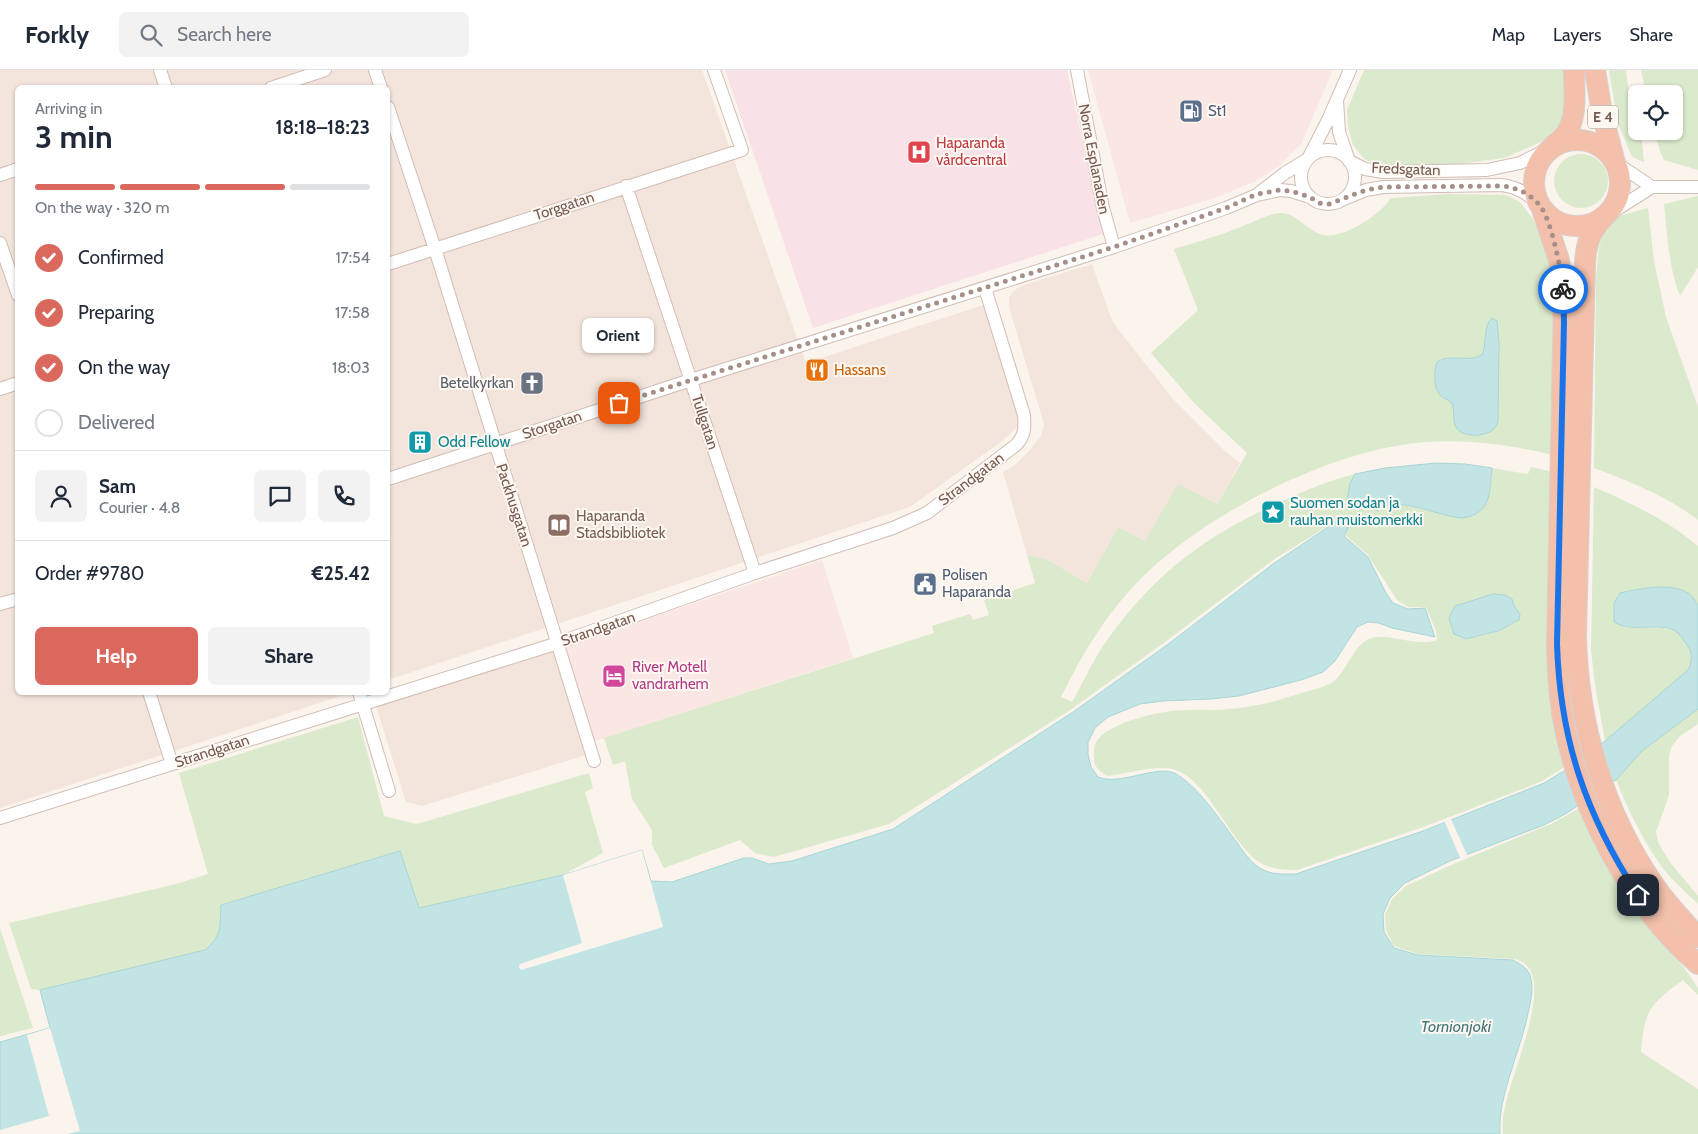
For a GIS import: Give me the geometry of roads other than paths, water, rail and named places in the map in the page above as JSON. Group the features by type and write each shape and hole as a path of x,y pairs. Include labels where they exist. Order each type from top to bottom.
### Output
{"highway":[{"name":"E 4","path":"1574,70 1574,99 1570,124 1564,136 1550,148 1539,163 1535,178 1536,193 1559,260 1564,297 1557,644 1560,692 1567,737 1582,789 1619,867 1658,923 1698,964"},
{"name":"E 4","path":"1595,70 1602,113 1619,177 1619,190 1613,205 1590,234 1584,263 1576,635 1578,678 1585,724 1599,776 1617,819 1636,857 1655,887 1675,913 1698,937"},
{"name":"E 4","path":"1550,148 1568,141 1587,141 1605,150 1616,163"},
{"path":"1542,209 1554,220 1571,226 1586,225 1603,218"}],"street":[{"path":"160,70 165,85"},
{"path":"280,85 325,70"},
{"path":"375,70 380,85"},
{"name":"Torggatan","path":"390,263 742,150 714,70"},
{"name":"Norra Esplanaden","path":"1077,70 1103,208 1114,247"},
{"path":"1310,197 1303,189 1301,179 1302,168 1337,100 1350,70"},
{"path":"1337,100 1339,132 1354,171 1351,191 1344,199"},
{"name":"Packhusgatan","path":"390,113 435,249 594,761"},
{"name":"Fredsgatan","path":"1349,161 1365,168 1383,172 1487,170 1520,163 1550,148"},
{"name":"Storgatan","path":"390,478 691,380 1114,247 1226,208 1257,194 1285,172 1321,151 1332,151 1341,154 1349,161"},
{"path":"1616,163 1652,187"},
{"path":"0,174 15,170"},
{"name":"Tullgatan","path":"626,186 755,573"},
{"name":"Fredsgatan","path":"1344,199 1366,190 1383,187 1501,186 1524,192 1542,209"},
{"path":"1603,218 1652,187 1698,187"},
{"name":"Storgatan","path":"1257,194 1280,190 1291,191 1310,197 1319,203 1329,204 1344,199"},
{"path":"0,243 15,287"},
{"name":"Strandgatan","path":"390,690 558,642 755,573 893,528 927,513 1021,441 1026,428 1024,415 985,288"},
{"path":"0,389 15,384"},
{"path":"0,604 15,600"},
{"path":"150,695 172,764"},
{"path":"361,698 389,791"},
{"name":"Strandgatan","path":"0,818 172,764 361,698"}],"water":[{"path":"1492,318 1497,321 1499,343 1498,422 1490,432 1480,435 1468,435 1459,431 1456,427 1452,404 1441,396 1436,388 1436,366 1437,362 1442,359 1471,358 1482,355 1487,326"},
{"path":"1436,463 1465,464 1492,468 1487,500 1479,512 1463,518 1412,506 1391,504 1381,506 1378,511 1347,500 1350,483 1355,474 1385,468"},
{"name":"Tornionjoki","path":"1337,521 1349,526 1344,536 1368,557 1393,603 1408,609 1425,608 1435,637 1368,622 1357,627 1335,661 1323,672 1301,680 1239,696 1140,704 1108,717 1095,728 1088,742 1091,767 1098,777 1116,779 1166,771 1183,778 1209,805 1250,860 1262,869 1273,873 1296,874 1423,831 1544,783 1567,769 1605,741 1688,670 1690,664 1691,654 1689,648 1678,633 1672,629 1664,627 1629,627 1614,622 1614,603 1620,593 1654,587 1673,588 1689,594 1698,605 1698,709 1642,751 1616,780 1567,813 1544,825 1450,861 1405,883 1390,898 1383,914 1384,932 1394,948 1418,955 1513,960 1529,972 1532,984 1531,999 1525,1027 1502,1105 1500,1134 0,1134 0,1042 50,1028 40,990 205,950 215,940 219,930 221,905 400,851 419,908 563,875 642,850 651,881 672,882 744,858 752,858 769,864 792,861 893,829 1073,712 1167,645 1273,564"},
{"path":"1493,594 1505,595 1512,599 1514,606 1520,614 1519,620 1498,631 1466,639 1454,634 1449,618 1455,606"}],"place":[{"name":"St1","path":"1191,111"},
{"name":"Haparanda vårdcentral","path":"919,152"},
{"name":"Hassans","path":"817,370"},
{"name":"Betelkyrkan","path":"532,383"},
{"name":"Orient","path":"619,403"},
{"name":"Odd Fellow","path":"420,442"},
{"name":"Suomen sodan ja rauhan muistomerkki","path":"1273,512"},
{"name":"Haparanda Stadsbibliotek","path":"559,525"},
{"name":"Polisen Haparanda","path":"925,584"},
{"name":"River Motell vandrarhem","path":"614,676"}]}
